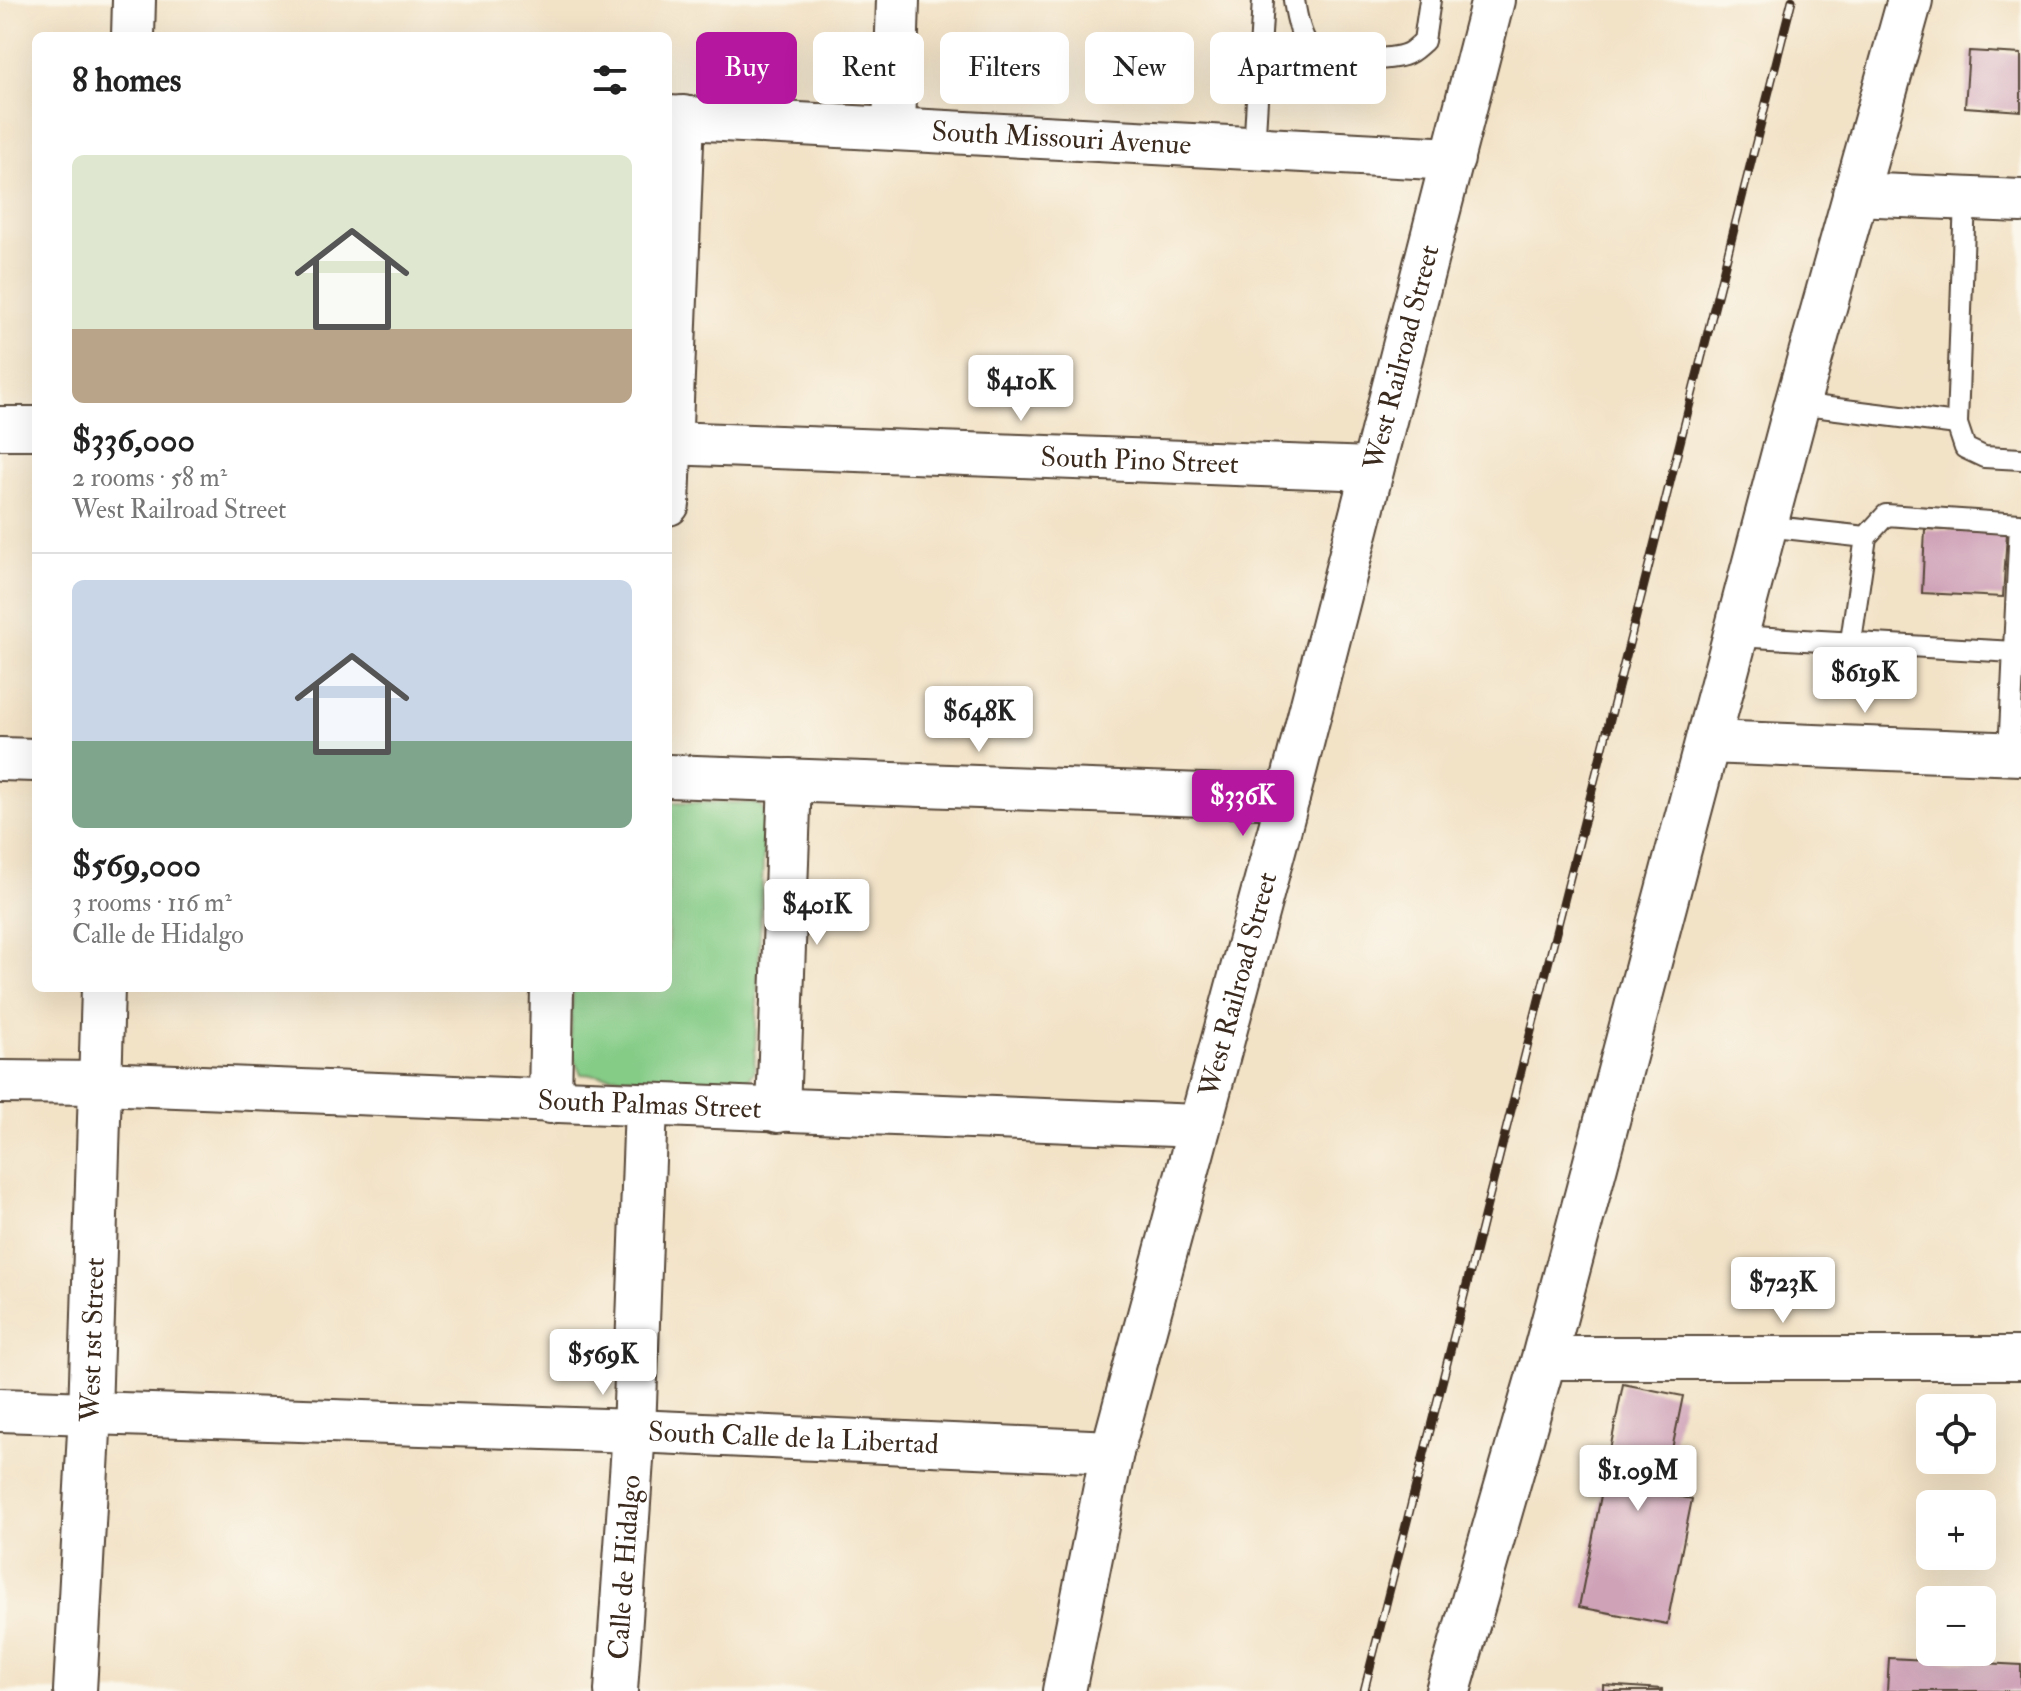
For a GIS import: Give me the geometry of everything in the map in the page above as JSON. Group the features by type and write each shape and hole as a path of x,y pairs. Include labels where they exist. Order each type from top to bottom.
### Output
{"main road":[{"path":"1448,1691 1544,1358 1797,404 1910,0"}],"street":[{"path":"133,32 134,0"},
{"path":"894,128 898,0"},
{"name":"West Railroad Street","path":"1064,1691 1112,1452 1288,798 1493,0"},
{"path":"672,303 676,117"},
{"name":"South Missouri Avenue","path":"676,117 1453,159"},
{"path":"1854,194 2021,201"},
{"path":"0,428 32,428"},
{"name":"South Pino Street","path":"672,443 1372,469"},
{"path":"1707,742 2015,753"},
{"path":"0,759 32,760"},
{"path":"672,776 1288,798"},
{"path":"778,1111 790,780"},
{"name":"West 1st Street","path":"75,1691 90,1413 103,992"},
{"path":"550,1102 552,992"},
{"name":"South Palmas Street","path":"0,1082 100,1083 1199,1126"},
{"name":"Calle de Hidalgo","path":"616,1691 634,1431 646,1106"},
{"path":"1544,1358 2021,1358"},
{"name":"South Calle de la Libertad","path":"0,1410 634,1431 1112,1452"}],"lane":[{"path":"1254,150 1263,0"},
{"path":"1294,0 1309,48 1322,57 1389,58 1408,54 1424,41 1430,0"},
{"path":"1965,198 1957,424 1965,448 1984,457 2021,459"},
{"path":"1797,404 1957,424"},
{"path":"1851,641 1866,537 1886,515 2020,524 2014,652 2015,753"},
{"path":"1765,526 1866,537"},
{"path":"1736,636 2014,652"}],"green space":[{"path":"672,802 760,805 765,813 754,1072 747,1082 737,1084 581,1074 570,1051 573,992 672,992"}],"building":[{"path":"1969,51 2021,54 2021,111 1965,107"},
{"path":"1925,529 2007,533 2003,597 1922,593"},
{"path":"1623,1384 1683,1396 1663,1493 1692,1499 1667,1624 1579,1607"},
{"path":"1889,1658 1916,1659 1916,1666 2021,1665 2021,1691 1887,1691"},
{"path":"1603,1685 1662,1689 1662,1691 1603,1691"}],"railway":[{"path":"1364,1691 1792,0"}]}
